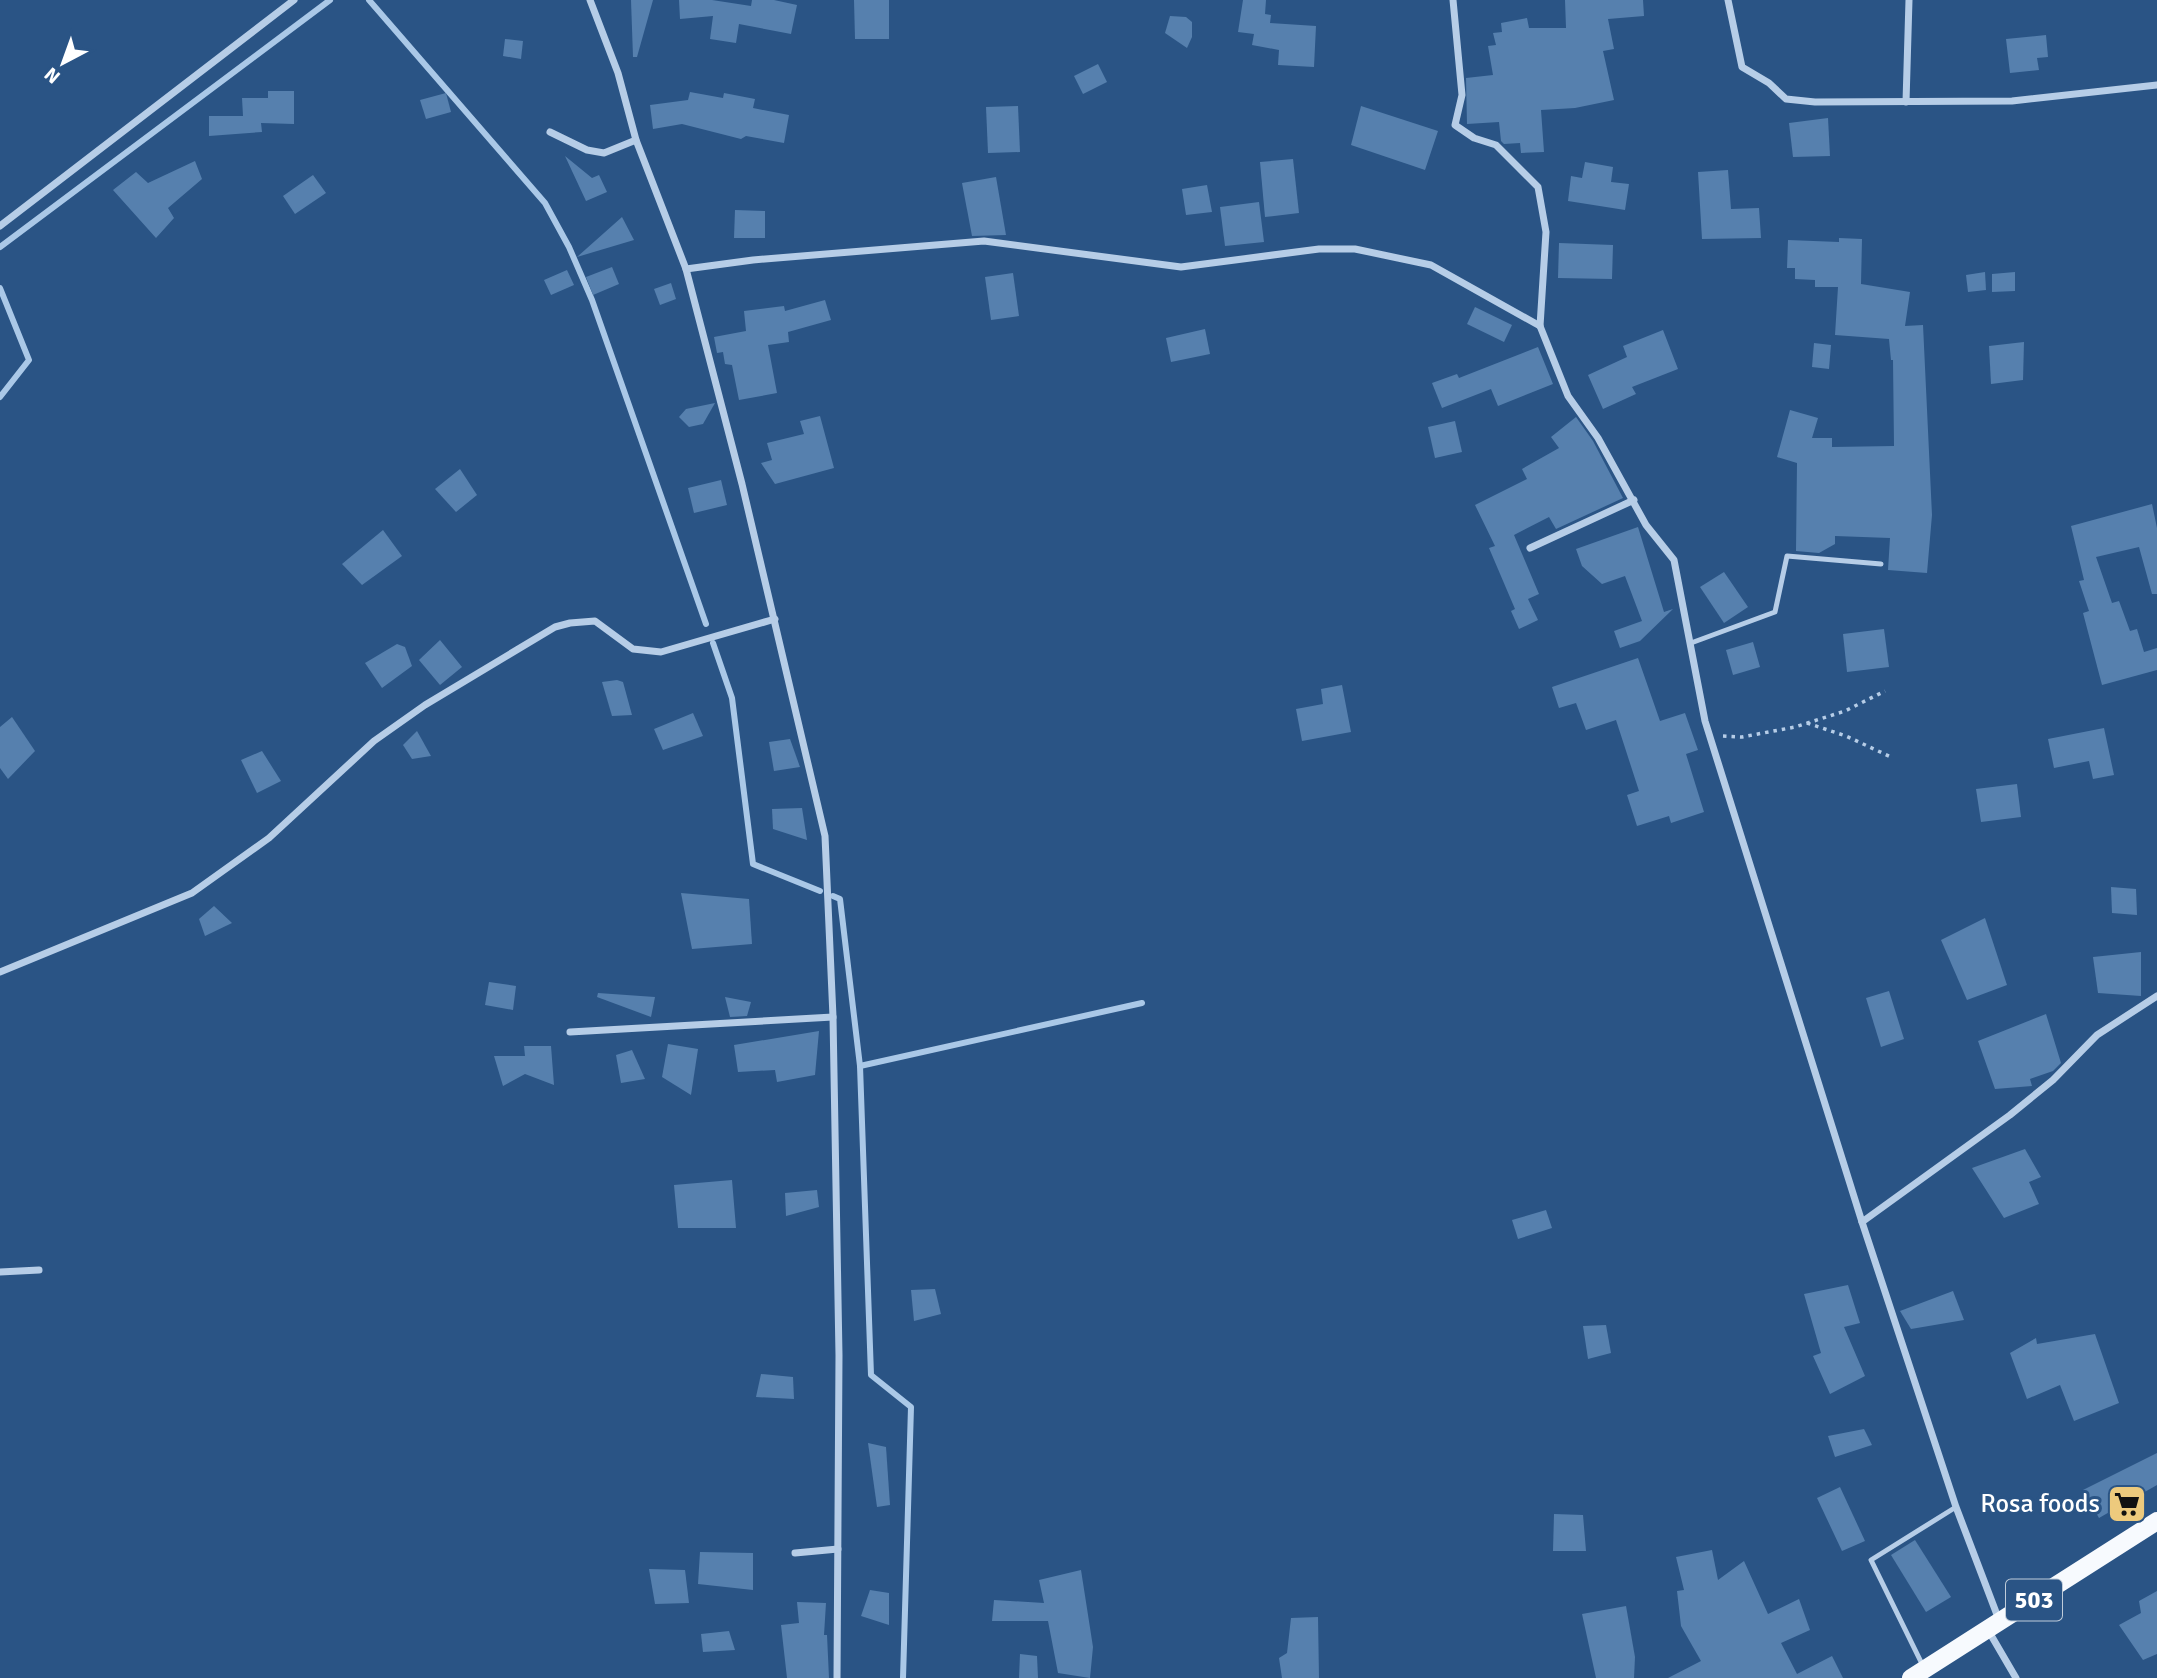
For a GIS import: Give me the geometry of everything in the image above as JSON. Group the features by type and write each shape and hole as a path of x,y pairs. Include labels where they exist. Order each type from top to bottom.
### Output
{"main road":[{"name":"503","path":"1918,1674 2157,1521"}],"street":[{"path":"0,226 294,0"},
{"path":"590,0 618,73 636,140 686,269 775,619 825,836 833,1017 839,1355 837,1678"},
{"path":"1453,0 1462,95 1455,125 1474,138 1496,145 1538,187 1546,232 1540,327 1568,396 1598,438 1646,525 1674,560 1707,725 1862,1222 1994,1627 2016,1678"},
{"path":"1728,0 1742,68 1769,83 1786,99 1815,103 2012,101 2157,85"},
{"path":"1906,102 1909,0"},
{"path":"550,132 587,150 604,153 636,140"},
{"path":"686,269 753,260 984,241 1181,267 1319,249 1355,249 1431,265 1540,327"},
{"path":"1530,548 1634,500"},
{"path":"0,972 192,893 270,838 374,741 425,705 555,628 570,622 595,621 633,649 661,652 775,619"},
{"path":"1862,1222 2010,1115 2053,1080 2097,1035 2157,996"},
{"path":"570,1032 833,1017"},
{"path":"0,1272 39,1270"},
{"path":"795,1553 838,1549"}],"lane":[{"path":"1690,643 1774,612 1787,556 1881,564"},
{"path":"1918,1674 1871,1560 1956,1507"}],"path":[{"path":"1707,725 1722,736 1742,737 1775,732 1844,711 1885,691"},
{"path":"1805,723 1835,732 1891,757"}],"building":[{"path":"631,0 653,0 637,57 633,57"},
{"path":"679,0 712,0 751,6 752,0 774,0 797,5 791,34 739,24 736,43 710,39 713,16 680,19"},
{"path":"854,0 889,0 889,39 855,39"},
{"path":"1243,0 1266,0 1265,14 1271,15 1270,23 1316,26 1314,67 1278,65 1279,50 1252,45 1254,34 1238,32"},
{"path":"1565,0 1643,0 1644,16 1608,19 1614,49 1603,51 1614,100 1575,108 1541,110 1544,152 1521,153 1520,143 1504,144 1501,141 1499,122 1467,124 1466,78 1493,75 1488,46 1496,45 1493,33 1502,32 1501,23 1527,18 1529,28 1566,28"},
{"path":"1170,16 1186,17 1192,22 1192,37 1187,48 1165,33"},
{"path":"2046,35 2048,57 2037,58 2039,70 2010,73 2006,39"},
{"path":"505,39 523,41 521,59 503,56"},
{"path":"1098,64 1107,82 1083,94 1074,76"},
{"path":"268,91 294,91 294,124 261,123 262,132 209,136 209,116 243,116 242,98 268,98"},
{"path":"690,92 723,98 724,93 755,99 753,108 789,115 784,143 746,136 741,139 682,124 653,129 650,105 688,100"},
{"path":"446,93 451,112 426,119 420,100"},
{"path":"1018,106 1020,152 988,153 986,107"},
{"path":"1361,106 1438,131 1425,170 1351,145"},
{"path":"1828,118 1830,156 1793,157 1789,123"},
{"path":"565,156 592,178 599,175 607,192 586,201"},
{"path":"1293,159 1299,213 1265,217 1260,162"},
{"path":"195,161 202,179 168,208 174,218 156,238 113,190 136,172 148,183"},
{"path":"1585,162 1613,167 1611,182 1629,184 1625,210 1568,201 1571,176 1582,178"},
{"path":"1728,170 1731,209 1759,208 1761,238 1702,239 1698,172"},
{"path":"313,175 326,193 295,214 283,196"},
{"path":"996,177 1006,235 972,236 962,183"},
{"path":"1207,185 1212,212 1186,215 1182,189"},
{"path":"1259,202 1264,242 1225,246 1220,207"},
{"path":"735,210 765,211 765,238 734,238"},
{"path":"622,217 634,240 577,257"},
{"path":"1839,238 1862,239 1861,284 1910,292 1905,326 1923,325 1932,515 1927,573 1888,570 1890,538 1835,536 1835,544 1819,553 1796,551 1797,463 1777,457 1790,410 1818,418 1812,438 1832,438 1832,447 1894,446 1893,360 1889,339 1835,335 1838,287 1815,287 1815,280 1795,279 1795,268 1787,268 1788,240 1839,242"},
{"path":"1559,243 1613,245 1612,279 1558,278"},
{"path":"612,267 619,284 593,295 586,277"},
{"path":"567,270 574,285 551,295 544,280"},
{"path":"1985,272 1986,290 1968,292 1966,275"},
{"path":"2015,272 2015,291 1992,292 1992,274"},
{"path":"1013,273 1019,316 991,320 985,277"},
{"path":"671,283 676,299 660,305 654,289"},
{"path":"825,300 831,320 788,332 789,342 768,345 777,393 739,400 732,365 725,364 723,352 717,353 714,337 746,331 744,311 784,306 785,311"},
{"path":"1475,307 1512,325 1504,342 1467,324"},
{"path":"1205,329 1210,354 1171,362 1166,338"},
{"path":"1663,330 1678,369 1632,387 1636,394 1603,409 1588,375 1627,357 1623,346"},
{"path":"2024,342 2023,380 1991,384 1989,346"},
{"path":"1814,343 1831,345 1829,369 1812,367"},
{"path":"1538,347 1553,384 1498,406 1491,389 1442,408 1432,383 1457,374 1459,378"},
{"path":"715,403 703,424 689,427 679,417 686,409"},
{"path":"820,416 834,468 775,484 761,463 772,460 767,443 804,434 800,421"},
{"path":"1576,417 1593,441 1623,498 1556,529 1549,517 1514,535 1539,594 1528,599 1538,620 1519,629 1511,611 1515,609 1489,548 1495,546 1475,505 1527,479 1522,469 1559,448 1551,437"},
{"path":"1455,421 1462,452 1435,458 1428,427"},
{"path":"460,469 477,495 456,512 435,489"},
{"path":"721,480 727,505 694,513 688,488"},
{"path":"2152,504 2157,528 2157,594 2152,594 2139,547 2096,557 2112,603 2119,601 2130,631 2137,629 2144,652 2157,648 2157,670 2102,685 2083,613 2089,611 2079,581 2084,580 2071,526"},
{"path":"1638,527 1664,612 1673,609 1640,641 1620,648 1614,631 1642,621 1625,576 1602,584 1582,566 1576,549"},
{"path":"383,530 402,556 362,585 342,564"},
{"path":"1724,572 1748,607 1724,623 1700,587"},
{"path":"1884,629 1889,667 1847,672 1843,634"},
{"path":"440,640 462,667 440,685 419,660"},
{"path":"1753,642 1760,667 1733,675 1726,650"},
{"path":"397,644 405,647 412,666 382,688 365,663"},
{"path":"1638,658 1660,721 1685,713 1698,750 1686,754 1704,812 1671,823 1669,816 1637,826 1627,795 1639,791 1616,720 1586,730 1576,703 1559,708 1552,687"},
{"path":"602,682 623,682 632,715 612,716"},
{"path":"1342,685 1351,732 1302,741 1296,709 1323,704 1321,689"},
{"path":"693,713 703,736 663,750 654,729"},
{"path":"12,717 35,751 8,779 0,768 0,727"},
{"path":"2104,728 2114,775 2093,779 2089,761 2054,768 2048,739"},
{"path":"417,731 431,756 412,759 403,745"},
{"path":"790,739 800,767 774,771 769,742"},
{"path":"262,751 281,781 257,793 241,760"},
{"path":"2017,784 2021,817 1981,822 1976,789"},
{"path":"802,808 807,840 773,829 772,809"},
{"path":"2111,887 2136,889 2137,915 2112,913"},
{"path":"681,893 749,899 752,944 692,949"},
{"path":"214,906 232,923 205,936 199,919"},
{"path":"1985,918 2007,985 1967,1000 1941,940"},
{"path":"2141,952 2141,996 2098,993 2093,957"},
{"path":"489,982 516,986 513,1010 485,1005"},
{"path":"1889,991 1904,1039 1881,1047 1866,998"},
{"path":"598,993 655,997 651,1017 597,997"},
{"path":"725,997 751,1002 747,1016 730,1017"},
{"path":"2046,1014 2061,1063 2053,1071 2030,1079 2032,1086 1995,1089 1978,1041"},
{"path":"819,1031 815,1075 777,1082 775,1070 738,1072 734,1045"},
{"path":"668,1044 698,1049 691,1095 662,1077"},
{"path":"524,1046 551,1046 554,1085 525,1074 503,1086 494,1056 525,1056"},
{"path":"632,1050 645,1079 621,1083 616,1055"},
{"path":"2025,1149 2041,1177 2029,1182 2039,1204 2004,1218 1972,1168"},
{"path":"732,1180 736,1228 678,1228 674,1185"},
{"path":"817,1190 819,1207 786,1216 785,1193"},
{"path":"1546,1210 1552,1228 1518,1239 1512,1220"},
{"path":"1848,1285 1860,1323 1844,1327 1865,1376 1830,1394 1813,1356 1821,1353 1804,1294"},
{"path":"935,1289 941,1314 914,1321 911,1290"},
{"path":"1953,1291 1964,1320 1911,1329 1900,1311"},
{"path":"1606,1325 1611,1353 1588,1359 1583,1326"},
{"path":"2095,1334 2119,1403 2074,1421 2060,1385 2027,1399 2010,1353 2036,1338 2037,1344"},
{"path":"761,1374 793,1377 794,1399 756,1397"},
{"path":"1864,1429 1872,1445 1835,1457 1828,1436"},
{"path":"868,1443 886,1447 890,1505 877,1507"},
{"path":"2157,1453 2157,1485 2099,1518 2083,1490"},
{"path":"1840,1487 1865,1541 1842,1551 1817,1498"},
{"path":"1554,1514 1583,1515 1586,1551 1553,1551"},
{"path":"1915,1540 1951,1597 1926,1612 1891,1555"},
{"path":"1712,1550 1718,1580 1744,1561 1768,1614 1799,1599 1810,1630 1781,1643 1797,1674 1832,1656 1843,1678 1668,1678 1701,1661 1681,1626 1677,1591 1684,1590 1676,1557"},
{"path":"700,1552 753,1553 753,1590 698,1584"},
{"path":"649,1569 685,1570 689,1603 655,1604"},
{"path":"1081,1570 1093,1647 1090,1678 1058,1673 1048,1621 992,1621 994,1600 1044,1603 1039,1580"},
{"path":"870,1590 889,1593 889,1625 861,1616"},
{"path":"2157,1591 2157,1654 2143,1660 2119,1625 2141,1613 2139,1601"},
{"path":"797,1602 826,1603 824,1635 827,1635 829,1678 787,1678 781,1625 799,1623"},
{"path":"1626,1606 1635,1657 1634,1678 1596,1678 1582,1614"},
{"path":"1318,1617 1319,1678 1282,1678 1279,1658 1287,1653 1291,1618"},
{"path":"729,1631 735,1650 703,1652 701,1634"},
{"path":"1020,1654 1037,1656 1038,1678 1019,1678"}],"waterway":[{"path":"0,247 330,0"},
{"path":"369,0 545,203 569,247 592,300 706,624"},
{"path":"0,288 29,360 0,397"},
{"path":"713,643 732,698 753,864 820,891"},
{"path":"833,896 840,899 860,1066 871,1375 911,1407 903,1678"},
{"path":"860,1066 1142,1003"}],"place":[{"name":"Rosa foods","path":"2127,1504"}]}
